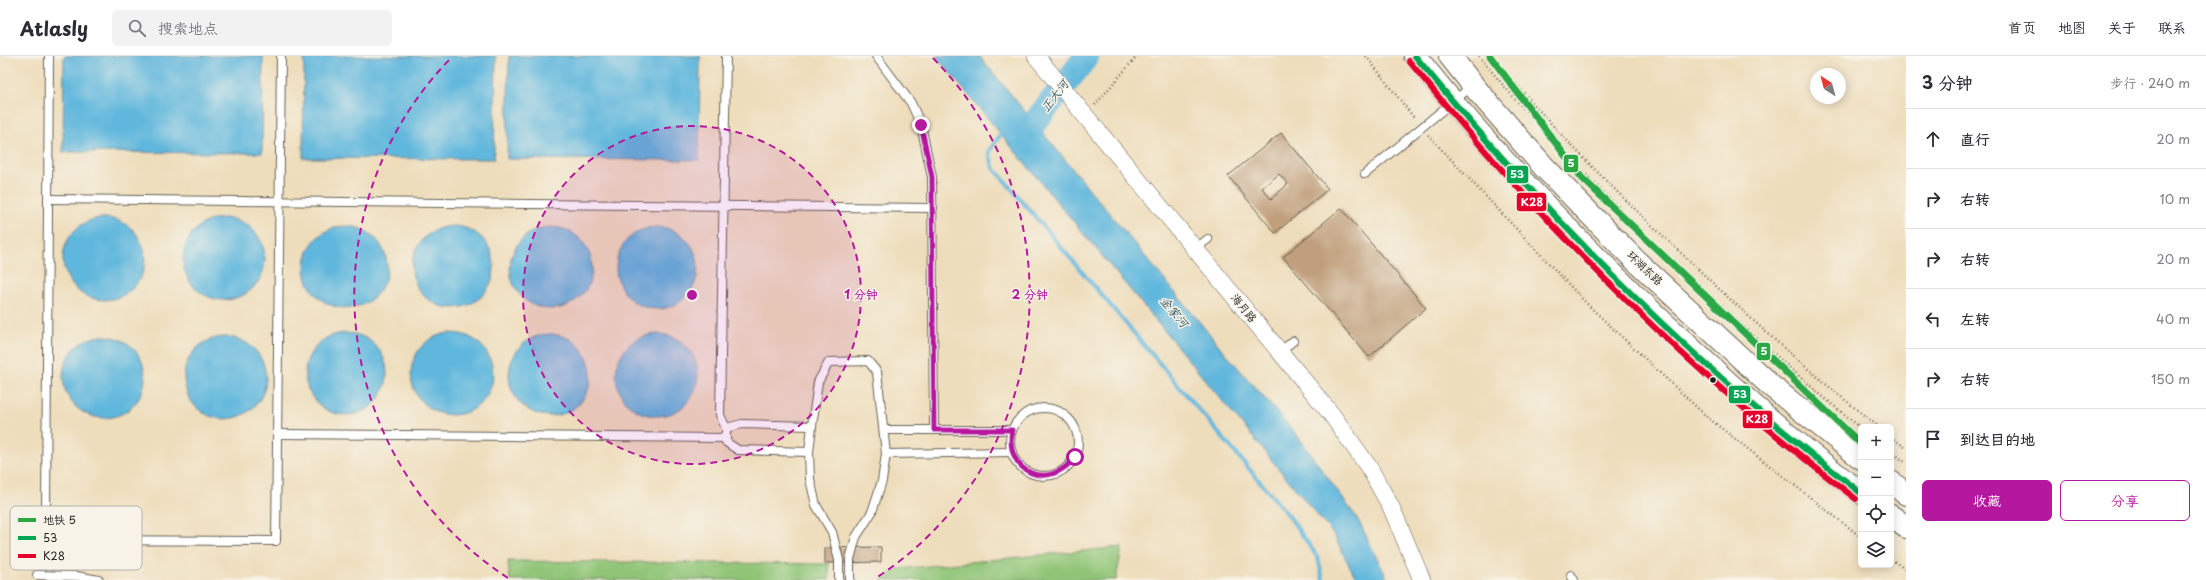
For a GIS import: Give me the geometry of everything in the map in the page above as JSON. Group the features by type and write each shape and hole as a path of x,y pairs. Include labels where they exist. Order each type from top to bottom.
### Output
{"main road":[{"path":"1415,56 1452,103 1528,189 1617,281 1756,409 1858,491"},
{"name":"环湖东路","path":"1450,56 1473,85 1545,168 1634,258 1771,386 1858,456"},
{"path":"1894,484 1906,494"},
{"path":"1894,518 1906,527"}],"street":[{"name":"海月路","path":"1036,56 1086,116 1202,244 1286,347 1370,469 1392,509 1422,580"}],"lane":[{"path":"46,506 49,56"},
{"path":"142,540 276,541 281,56"},
{"path":"726,56 720,415 726,428 726,442 738,450 809,452"},
{"path":"876,56 911,103 921,125 932,177 934,430"},
{"path":"1365,174 1473,85"},
{"path":"48,199 933,208"},
{"path":"839,580 839,560 832,532 816,505 810,479 809,452 812,426 818,382 829,362 868,361 877,372 886,454 882,481 872,512 856,537 850,559 850,580"},
{"path":"1047,407 1058,410 1067,416 1074,424 1078,435 1078,446 1075,457 1068,466 1058,473 1047,476 1036,475 1025,470 1017,462 1012,452 1010,441 1012,430 1018,420 1031,411 1047,407"},
{"path":"726,428 742,424 812,426"},
{"path":"884,430 1012,430"},
{"path":"278,434 726,438"},
{"path":"886,454 1012,452"},
{"path":"37,575 76,576 99,580"}],"path":[{"path":"1086,116 1137,56"},
{"path":"1366,56 1422,128 1589,306 1707,417 1858,535"},
{"path":"1479,56 1554,143 1647,236 1741,326 1823,398 1858,426"},
{"path":"1493,56 1561,136 1655,228 1749,318 1830,389 1875,424"},
{"path":"1894,439 1906,448"},
{"path":"1894,453 1906,463"},
{"path":"1894,561 1906,570"}],"green space":[{"path":"1122,547 1116,580 881,580 898,569"},
{"path":"508,561 829,564 829,580 510,580"}],"water":[{"path":"64,56 263,56 262,153 63,152"},
{"path":"304,56 496,56 494,159 303,158"},
{"path":"509,56 700,56 699,160 507,159"},
{"name":"金家河","path":"936,56 979,56 1226,354 1296,434 1357,518 1388,580 1357,580 1333,534"},
{"path":"104,218 120,221 133,230 142,243 145,259 142,275 133,288 120,297 104,300 88,297 75,288 66,275 63,259 66,243 75,230 88,221"},
{"path":"224,218 240,221 253,230 262,243 265,259 262,275 253,288 240,297 224,300 208,297 195,288 186,275 183,259 186,243 195,230 208,221"},
{"path":"346,226 362,229 375,238 384,251 387,267 384,283 375,296 362,305 346,308 330,305 317,296 308,283 305,267 308,251 317,238 330,229"},
{"path":"453,226 469,229 482,238 491,251 494,267 491,283 482,296 469,305 453,308 437,305 424,296 415,283 412,267 415,251 424,238 437,229"},
{"path":"551,227 567,230 580,239 589,252 592,268 589,284 580,297 567,306 551,309 535,306 522,297 513,284 510,268 513,252 522,239 535,230"},
{"path":"657,227 673,230 686,239 695,252 698,268 695,284 686,297 673,306 657,309 641,306 628,297 619,284 616,268 619,252 628,239 641,230"},
{"path":"346,333 362,336 375,345 384,358 387,374 384,390 375,403 362,412 346,415 330,412 317,403 308,390 305,374 308,358 317,345 330,336"},
{"path":"452,333 468,336 481,345 490,358 493,374 490,390 481,403 468,412 452,415 436,412 423,403 414,390 411,374 414,358 423,345 436,336"},
{"path":"550,334 566,337 579,346 588,359 591,375 588,391 579,404 566,413 550,416 534,413 521,404 512,391 509,375 512,359 521,346 534,337"},
{"path":"657,334 673,337 686,346 695,359 698,375 695,391 686,404 673,413 657,416 641,413 628,404 619,391 616,375 619,359 628,346 641,337"},
{"path":"104,336 120,339 133,348 142,361 145,377 142,393 133,406 120,415 104,418 88,415 75,406 66,393 63,377 66,361 75,348 88,339"},
{"path":"225,337 241,340 254,349 263,362 266,378 263,394 254,407 241,416 225,419 209,416 196,407 187,394 184,378 187,362 196,349 209,340"}],"building":[{"path":"1281,133 1328,189 1275,233 1228,176","holes":["1279,174 1288,184 1271,199 1262,188"]},
{"path":"1341,208 1426,308 1369,357 1283,257"},
{"path":"881,547 881,562 825,563 825,548"}],"waterway":[{"name":"正大河","path":"1024,136 1087,56"},
{"path":"1004,130 989,151 993,167 1289,516 1318,558 1323,580"}],"metro line":[{"name":"5","path":"1490,56 1582,178 1858,441"}],"transit line":[{"name":"53","path":"1415,56 1465,116 1517,174 1570,232 1625,288 1740,394 1800,445 1858,491"},
{"name":"K28","path":"1409,61 1511,180 1620,294 1735,400 1795,451 1856,499"}],"route":[{"path":"921,125 928,150 932,177 934,430 1012,430 1010,441 1012,452 1017,462 1025,470 1036,475 1047,476 1058,473 1068,466 1075,457"}]}
